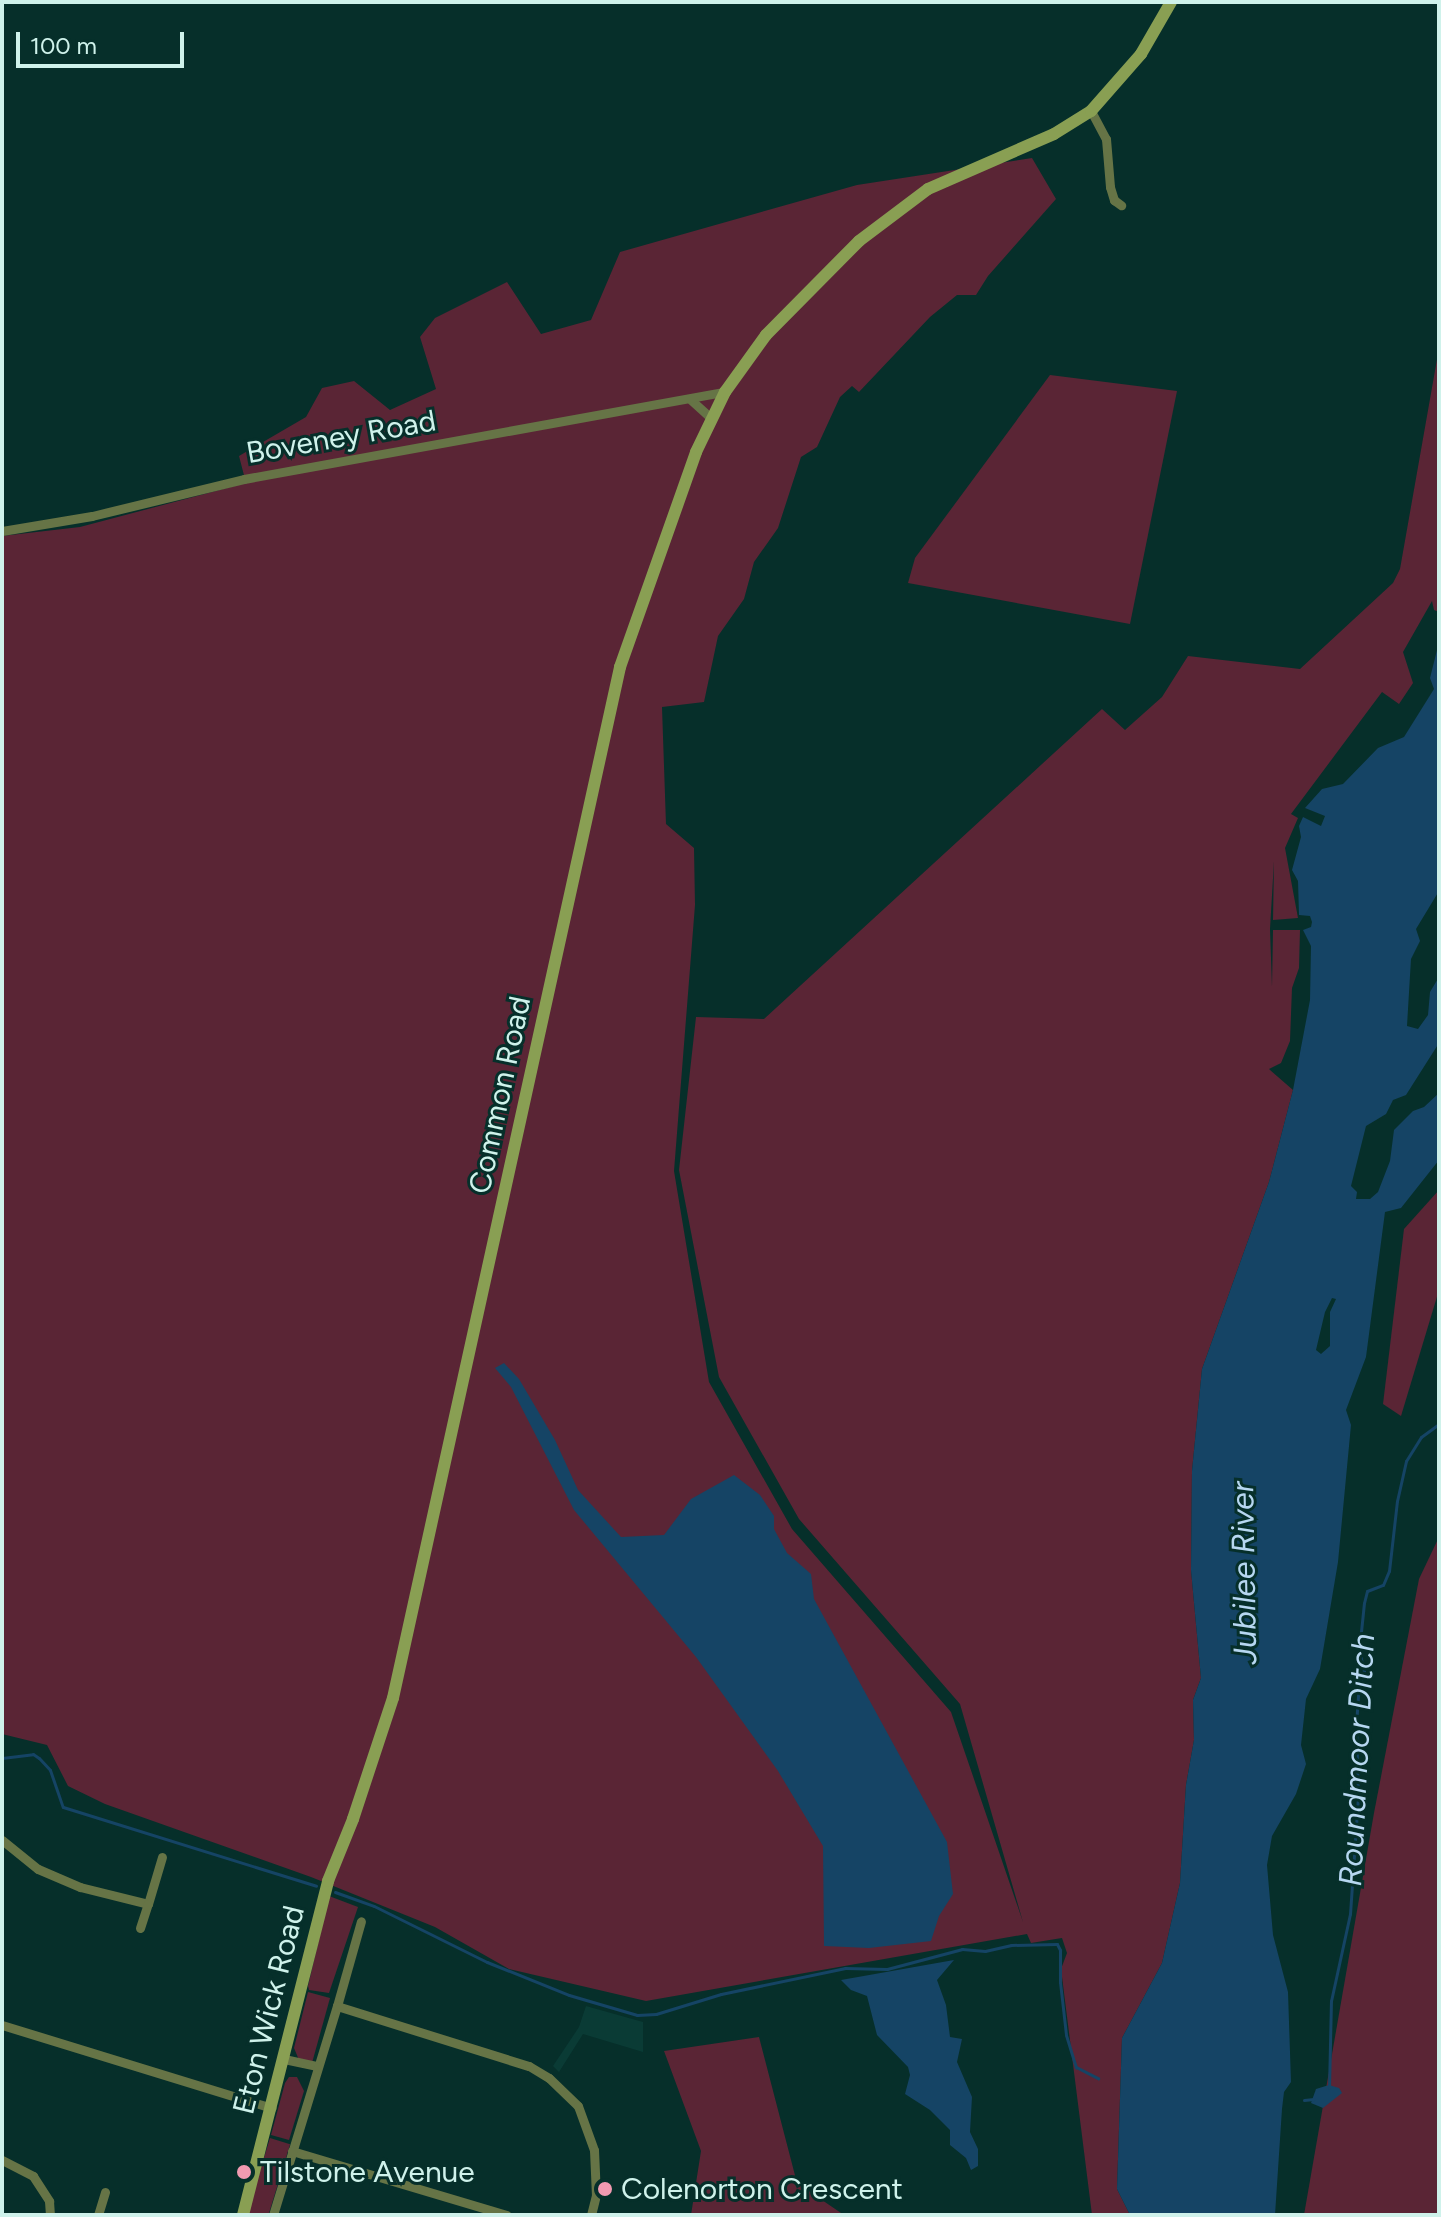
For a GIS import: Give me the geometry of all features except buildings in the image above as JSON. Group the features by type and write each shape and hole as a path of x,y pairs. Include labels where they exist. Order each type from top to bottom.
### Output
{"main road":[{"name":"Common Road","path":"353,1819 393,1698 620,667 711,418 725,392 766,335 890,215 958,173 1054,134 1091,111 1141,54 1171,2"},
{"name":"Eton Wick Road","path":"243,2215 328,1881 353,1819"}],"street":[{"path":"1091,111 1106,139 1110,187 1114,200 1121,205"},
{"name":"Boveney Road","path":"2,531 92,516 259,476 725,392"},
{"path":"691,400 711,418"},
{"path":"2,1840 38,1869 80,1887 148,1904"},
{"path":"140,1928 162,1857"},
{"path":"273,2215 317,2066 341,2008 361,1921"},
{"path":"341,2008 529,2066 549,2078 578,2106 594,2150 596,2195 591,2215"},
{"path":"2,2025 272,2108"},
{"path":"284,2059 317,2066"},
{"path":"292,2151 507,2215"},
{"path":"2,2160 33,2176 49,2201 50,2215"},
{"path":"98,2215 105,2192"}],"shaded area":[{"path":"1032,158 1056,199 988,276 976,295 957,295 930,317 859,392 852,386 840,397 817,447 801,457 778,528 754,562 744,599 718,636 704,702 662,707 666,824 694,848 695,905 674,1171 709,1382 792,1529 951,1712 1023,1922 960,1704 799,1519 719,1377 679,1170 696,1017 764,1019 1102,709 1125,730 1162,697 1188,656 1300,669 1393,583 1400,569 1439,348 1439,612 1434,610 1432,601 1403,652 1413,683 1399,704 1382,692 1291,814 1298,818 1285,848 1298,918 1273,920 1274,861 1270,929 1272,987 1273,930 1300,930 1299,968 1292,988 1290,1041 1281,1063 1269,1069 1293,1090 1269,1182 1202,1369 1192,1471 1191,1570 1201,1678 1193,1700 1194,1740 1186,1785 1180,1883 1162,1963 1122,2038 1117,2189 1130,2215 1092,2215 1061,1969 1067,1953 1062,1938 1031,1943 1027,1934 646,2001 509,1969 435,1927 311,1877 105,1804 68,1786 47,1745 2,1734 2,536 80,527 246,483 239,456 306,417 322,388 354,381 390,410 436,389 420,337 435,318 507,282 541,334 591,320 620,252 857,185"},
{"path":"1050,375 1177,391 1130,624 908,583 915,558"},
{"path":"1439,1190 1439,1290 1401,1416 1383,1404 1404,1229"},
{"path":"1439,1537 1439,2215 1304,2215 1374,1813 1419,1579"},
{"path":"329,1896 358,1907 329,1993 309,1990 308,1986"},
{"path":"308,1992 330,1998 312,2063 299,2060 294,2048"},
{"path":"586,2006 643,2022 643,2052 583,2034 559,2072 553,2066 579,2027"},
{"path":"759,2037 797,2183 844,2215 691,2215 701,2151 664,2051"},
{"path":"289,2077 297,2077 304,2091 289,2140 271,2135"},
{"path":"270,2138 290,2144 268,2215 247,2215"}],"water":[{"name":"Jubilee River","path":"1439,642 1439,891 1416,929 1420,941 1411,959 1407,1026 1418,1029 1428,1015 1430,992 1439,977 1439,1043 1406,1095 1393,1100 1386,1114 1366,1126 1351,1186 1357,1192 1356,1199 1370,1199 1378,1192 1390,1161 1394,1130 1413,1111 1424,1107 1439,1093 1439,1160 1401,1208 1385,1212 1366,1357 1346,1410 1351,1425 1338,1562 1320,1669 1306,1699 1301,1745 1306,1764 1296,1794 1272,1836 1267,1865 1273,1935 1288,1992 1291,2082 1284,2092 1275,2215 1130,2215 1117,2189 1122,2038 1162,1963 1180,1883 1186,1785 1194,1740 1193,1700 1201,1678 1191,1570 1192,1471 1202,1369 1269,1182 1293,1090 1310,1000 1311,946 1303,930 1311,927 1312,922 1310,916 1299,915 1298,881 1292,870 1301,837 1299,826 1303,817 1321,826 1325,816 1305,808 1322,789 1343,784 1378,748 1404,737 1434,689 1430,678","holes":["1332,1298 1336,1299 1330,1312 1330,1346 1321,1354 1316,1350 1325,1312"]},
{"path":"504,1363 519,1379 555,1440 578,1490 621,1537 664,1535 691,1499 734,1475 760,1495 774,1516 774,1529 787,1553 811,1574 814,1599 947,1842 953,1894 939,1916 931,1941 869,1948 824,1946 823,1846 778,1771 696,1657 574,1510 511,1387 495,1368"},
{"path":"954,1960 937,1980 946,2005 950,2037 962,2039 957,2062 972,2097 970,2132 978,2149 978,2166 971,2170 966,2158 950,2145 950,2130 930,2110 905,2094 910,2075 908,2067 877,2035 867,1996 851,1990 841,1980"},
{"path":"1329,2085 1339,2088 1342,2093 1323,2108 1311,2103 1316,2089"}],"waterway":[{"name":"Roundmoor Ditch","path":"1329,2088 1331,2001 1350,1914 1358,1797 1356,1725 1359,1686 1364,1671 1359,1651 1364,1603 1367,1591 1383,1585 1389,1571 1397,1501 1406,1461 1421,1437 1439,1424"},
{"path":"2,1758 33,1754 39,1758 50,1770 63,1807 316,1886"},
{"path":"335,1892 374,1906 487,1962 569,1995 637,2015 656,2014 721,1994 845,1968 887,1969 962,1949 985,1951 1011,1945 1057,1944 1066,2035 1076,2067 1098,2078"},
{"name":"Roundmoor Ditch","path":"1304,2100 1314,2099"}],"place":[{"name":"Tilstone Avenue","path":"244,2172"},
{"name":"Colenorton Crescent","path":"605,2189"}]}
